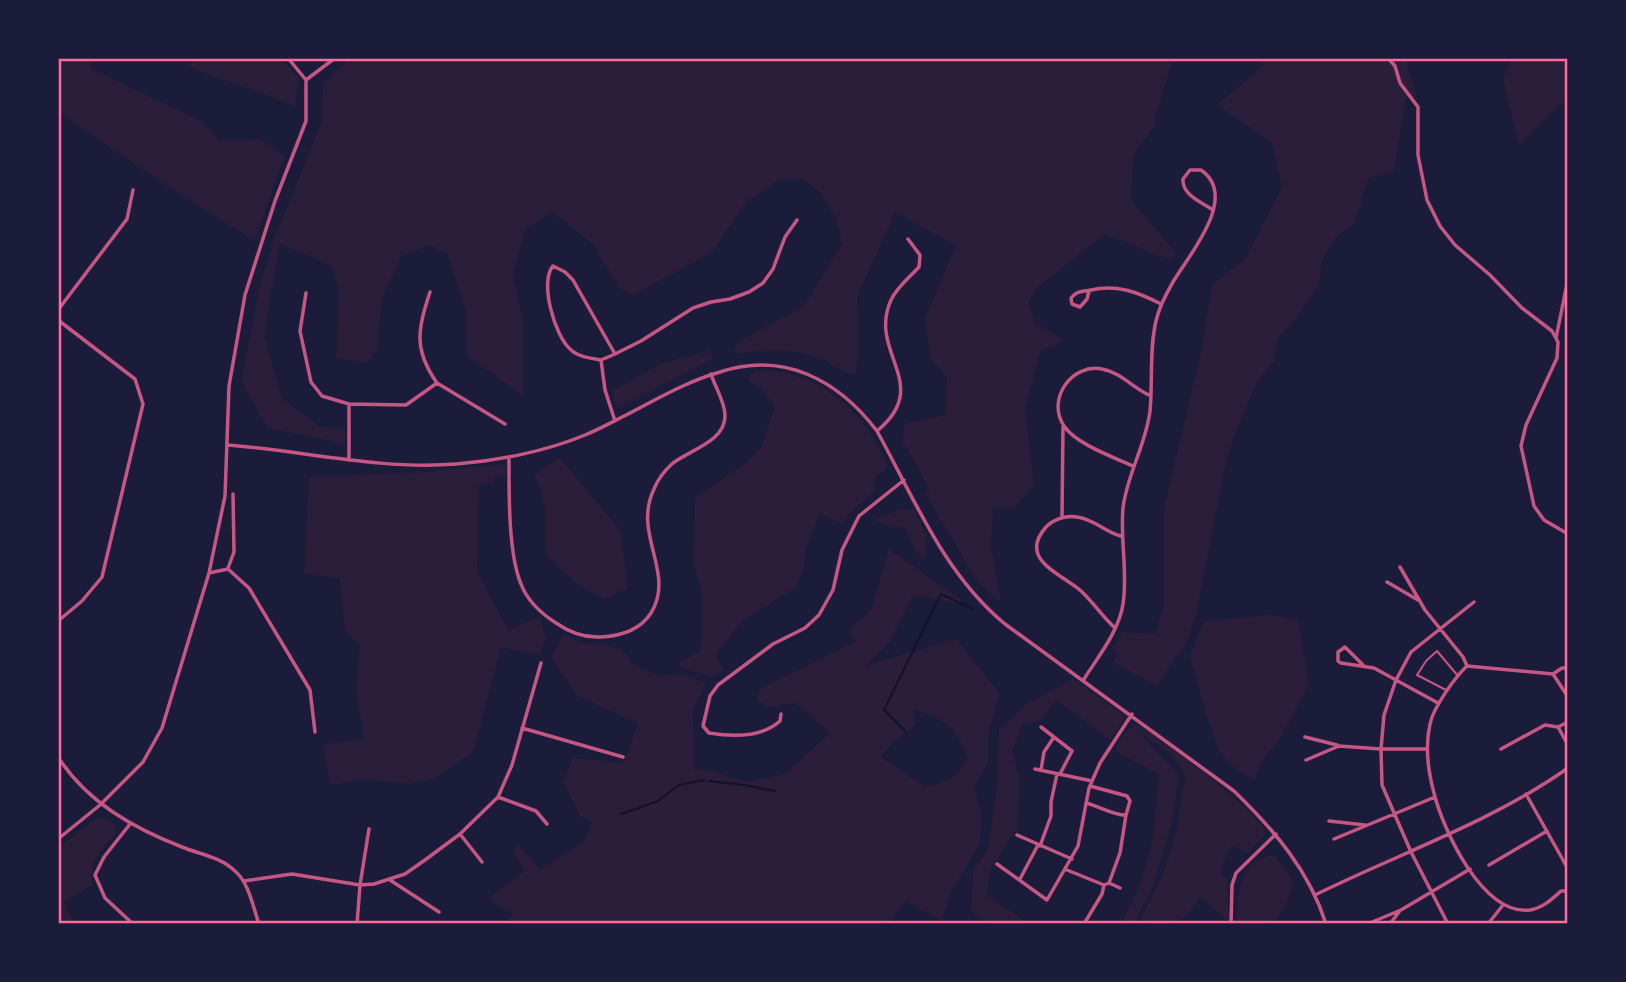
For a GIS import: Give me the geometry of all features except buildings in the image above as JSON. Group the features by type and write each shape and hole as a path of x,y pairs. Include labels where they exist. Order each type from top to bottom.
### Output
{"street":[{"path":"58,839 100,805 143,762 162,728 209,573 225,496 229,386 245,295 275,201 306,121 306,80 288,58"},
{"path":"306,80 335,58"},
{"path":"1388,58 1395,66 1400,83 1418,107 1418,155 1427,200 1440,226 1455,245 1490,275 1522,308 1552,331 1556,339 1559,347 1557,358 1526,425 1521,446 1534,506 1544,520 1568,534"},
{"path":"1084,679 1115,628 1123,604 1121,536 1125,497 1150,411 1151,346 1161,304 1213,216 1213,210 1213,188 1207,174 1198,169 1190,170 1183,179 1183,187 1213,210"},
{"path":"58,310 127,219 132,190"},
{"path":"615,354 573,280 553,266 547,275 548,294 554,319 564,342 580,355 601,360 615,354 641,341 693,308 739,296 762,283 773,269 785,237 797,220"},
{"path":"877,431 894,414 901,397 900,375 890,352 885,323 891,299 919,267 920,255 908,239"},
{"path":"1556,339 1568,279"},
{"path":"1089,291 1080,307 1072,304 1071,298 1081,290 1104,287 1126,290 1161,304"},
{"path":"430,292 422,316 419,341 423,360 437,383 497,422 505,424"},
{"path":"306,293 300,331 311,382 322,396 349,404 406,405 437,383"},
{"path":"58,320 135,379 143,404 102,577 82,601 58,621"},
{"path":"601,360 604,390 615,421"},
{"path":"228,445 349,460 425,465 456,464 509,457 584,436 711,374 746,366 782,367 807,373 851,400 877,431 954,570 979,601 1005,624 1132,714 1234,791 1276,834 1301,869 1326,924"},
{"path":"1062,518 1060,506 1063,425 1059,408 1065,384 1074,374 1086,369 1107,370 1150,395"},
{"path":"509,457 515,563 521,585 541,612 575,633 595,637 626,633 647,618 659,596 659,576 646,523 653,491 673,464 714,437 724,422 724,410 711,374"},
{"path":"349,404 349,460"},
{"path":"1063,425 1069,432 1100,451 1133,466"},
{"path":"781,714 781,720 772,728 743,736 709,733 703,726 710,696 718,685 773,644 805,628 819,615 833,590 837,565 855,523 869,507 904,480"},
{"path":"228,569 234,552 233,494"},
{"path":"1115,628 1086,595 1046,567 1039,557 1037,545 1047,526 1062,518 1075,516 1121,536"},
{"path":"1401,567 1419,600 1467,666"},
{"path":"209,573 228,569"},
{"path":"228,569 249,588 310,690 315,732"},
{"path":"1387,582 1419,600"},
{"path":"1448,924 1411,852 1382,785 1381,749 1384,715 1396,680 1411,652 1474,602"},
{"path":"1364,666 1345,647 1338,652 1338,661 1341,663 1364,666 1439,703"},
{"path":"244,881 292,874 360,885 390,880 405,874 460,834 498,797 512,765 541,663"},
{"path":"1467,666 1553,674 1562,668 1568,668"},
{"path":"1467,666 1439,703 1429,725 1427,749 1435,797 1450,835 1484,890 1503,905 1528,910 1542,906 1561,891 1568,891"},
{"path":"1553,674 1568,697"},
{"path":"997,864 1047,900 1072,859 1082,830 1091,783 1106,752 1132,714"},
{"path":"1501,749 1545,725 1558,727 1568,722"},
{"path":"1020,879 1051,816 1051,802 1059,774 1072,751 1041,727"},
{"path":"1558,727 1568,745"},
{"path":"522,729 623,757"},
{"path":"1054,737 1044,752 1038,770 1091,783 1127,796 1130,801 1120,853 1102,894 1083,924"},
{"path":"1305,737 1339,746 1427,749"},
{"path":"1306,760 1339,746"},
{"path":"58,757 100,805 130,824 214,858 237,871 244,881 259,924"},
{"path":"1315,895 1450,835 1568,768"},
{"path":"1526,794 1568,869"},
{"path":"498,797 536,811 547,824"},
{"path":"1334,839 1435,797"},
{"path":"1086,803 1104,807 1116,814 1126,814"},
{"path":"1329,821 1365,825"},
{"path":"130,824 104,857 95,875 105,898 133,924"},
{"path":"357,924 369,829"},
{"path":"1489,865 1547,831"},
{"path":"460,834 482,862"},
{"path":"1231,924 1232,885 1236,873 1276,834"},
{"path":"1017,835 1072,859"},
{"path":"1066,869 1120,888"},
{"path":"1372,922 1401,910 1470,869"},
{"path":"390,880 439,912"},
{"path":"1488,924 1503,905"},
{"path":"1390,924 1401,910"}],"lane":[{"path":"1448,691 1418,675 1426,661 1437,651 1458,677"}],"shaded area":[{"path":"58,58 95,58 89,68 203,122 220,141 259,139 285,155 255,241 158,180 58,112"},
{"path":"208,58 281,58 299,78 295,106 184,65"},
{"path":"351,58 1173,58 1155,118 1157,122 1133,155 1131,200 1177,254 1170,260 1105,234 1038,287 1028,302 1035,323 1062,339 1059,344 1040,351 1025,409 1034,486 1014,508 993,509 991,546 1001,603 976,580 924,491 930,492 903,443 904,424 945,415 947,377 930,359 925,318 956,246 895,212 857,298 859,343 856,374 800,353 734,353 737,343 804,306 842,244 836,218 819,191 801,179 777,181 747,201 712,252 632,296 619,287 592,243 552,212 525,230 513,275 523,321 523,396 467,355 466,312 447,253 429,245 401,257 382,298 377,349 368,363 336,358 339,290 331,265 280,244 264,335 282,399 321,427 345,428 345,444 268,428 241,382 260,285 276,234 322,122 323,84"},
{"path":"1255,58 1405,58 1417,98 1406,98 1394,171 1368,178 1355,223 1336,237 1321,263 1320,282 1295,319 1278,338 1274,361 1259,379 1236,430 1227,458 1195,620 1184,648 1170,665 1158,687 1113,662 1118,654 1112,648 1123,632 1156,634 1164,604 1164,509 1201,352 1212,285 1245,259 1282,187 1272,142 1217,105 1264,65"},
{"path":"1512,58 1568,58 1568,97 1519,145 1503,80"},
{"path":"709,350 713,359 617,408 612,391 661,364"},
{"path":"755,370 793,375 810,381 839,399 862,422 888,467 874,479 876,490 854,509 842,524 820,514 806,548 803,571 796,587 743,620 715,656 724,670 712,677 679,666 679,662 701,651 702,594 694,565 695,498 743,465 761,448 775,407 761,388 747,380"},
{"path":"560,458 620,530 628,588 604,599 578,585 545,554 544,503 533,476"},
{"path":"504,464 508,471 505,476 495,477 493,483 479,483 477,573 509,630 540,616 546,639 539,655 501,647 473,752 435,778 410,784 362,779 330,785 323,744 364,740 356,690 360,645 345,632 340,579 304,573 309,477 426,472"},
{"path":"915,509 927,535 924,560 913,546 905,527 891,527 874,520 898,510"},
{"path":"889,549 961,600 959,604 913,595 890,641 865,666 956,639 1000,694 988,733 988,763 974,787 981,813 980,844 951,892 942,921 906,901 889,924 503,924 513,915 488,899 525,870 512,851 519,845 540,870 584,841 592,821 580,816 563,782 573,758 624,763 638,723 577,696 551,657 564,634 581,643 621,649 634,665 658,676 683,674 706,683 693,710 694,770 702,769 748,782 785,774 830,733 796,703 769,707 756,700 761,688 855,642 848,631 871,610","holes":["913,710 948,725 959,739 968,758 951,778 925,787 881,757 892,743 916,725"]},
{"path":"1272,615 1298,620 1309,684 1279,741 1260,763 1255,781 1228,763 1219,750 1190,656 1204,621"},
{"path":"1073,679 1126,716 1110,740 1056,700 1040,721 1023,724 1012,750 1020,781 1017,828 989,872 987,895 1029,924 987,924 971,912 973,871 988,849 997,786 999,730 1026,704"},
{"path":"1136,724 1202,771 1240,803 1263,827 1264,836 1248,853 1232,845 1223,863 1221,875 1227,879 1229,922 1200,897 1188,915 1181,919 1157,923 1140,919 1156,890 1171,850 1184,775 1171,755 1137,731 1179,777 1172,821 1152,890 1133,924 1121,924 1141,882 1153,839 1159,774 1119,753 1116,746 1129,728"},
{"path":"97,818 105,818 114,823 116,833 94,863 91,877 93,885 63,902 76,924 58,924 58,848"},
{"path":"1274,855 1293,880 1284,909 1272,924 1237,924 1239,890 1246,871 1253,863"}],"waterway":[{"path":"906,732 884,710 941,594 973,609"},
{"path":"621,814 658,801 679,785 704,780"},
{"path":"709,781 775,791"}]}
